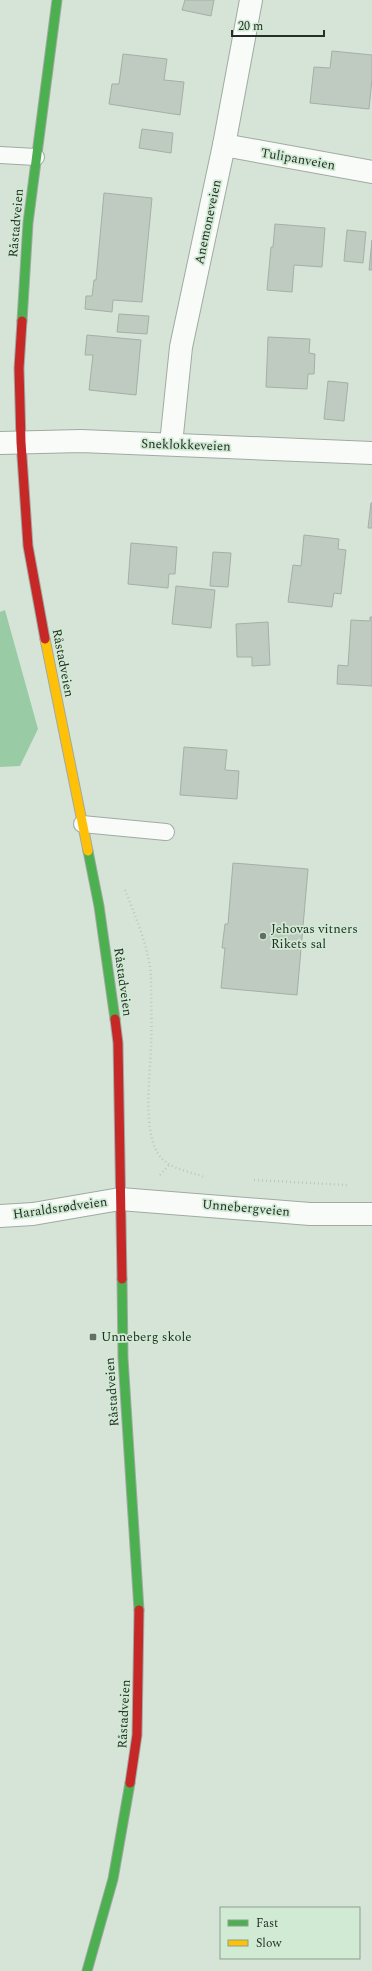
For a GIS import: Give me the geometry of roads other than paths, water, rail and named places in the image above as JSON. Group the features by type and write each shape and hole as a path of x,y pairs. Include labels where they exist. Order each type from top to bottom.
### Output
{"main road":[{"name":"Råstadveien","path":"57,0 36,157 27,238 19,368 10,442 48,655 99,906 118,1043 122,1358 138,1580 139,1649 137,1736 126,1815 113,1879 87,1971"}],"street":[{"name":"Anemoneveien","path":"171,444 181,347 224,145 251,0"},
{"name":"Tulipanveien","path":"224,145 372,172"},
{"name":"Sneklokkeveien","path":"10,442 82,441 372,453"},
{"name":"Unnebergveien","path":"120,1199 310,1214 372,1214"},
{"name":"Haraldsrødveien","path":"0,1216 33,1214 120,1199"}],"lane":[{"path":"0,155 36,157"},
{"path":"82,824 166,832"}],"place":[{"name":"Jehovas vitners Rikets sal","path":"263,936"},
{"name":"Unneberg skole","path":"93,1337"}]}
